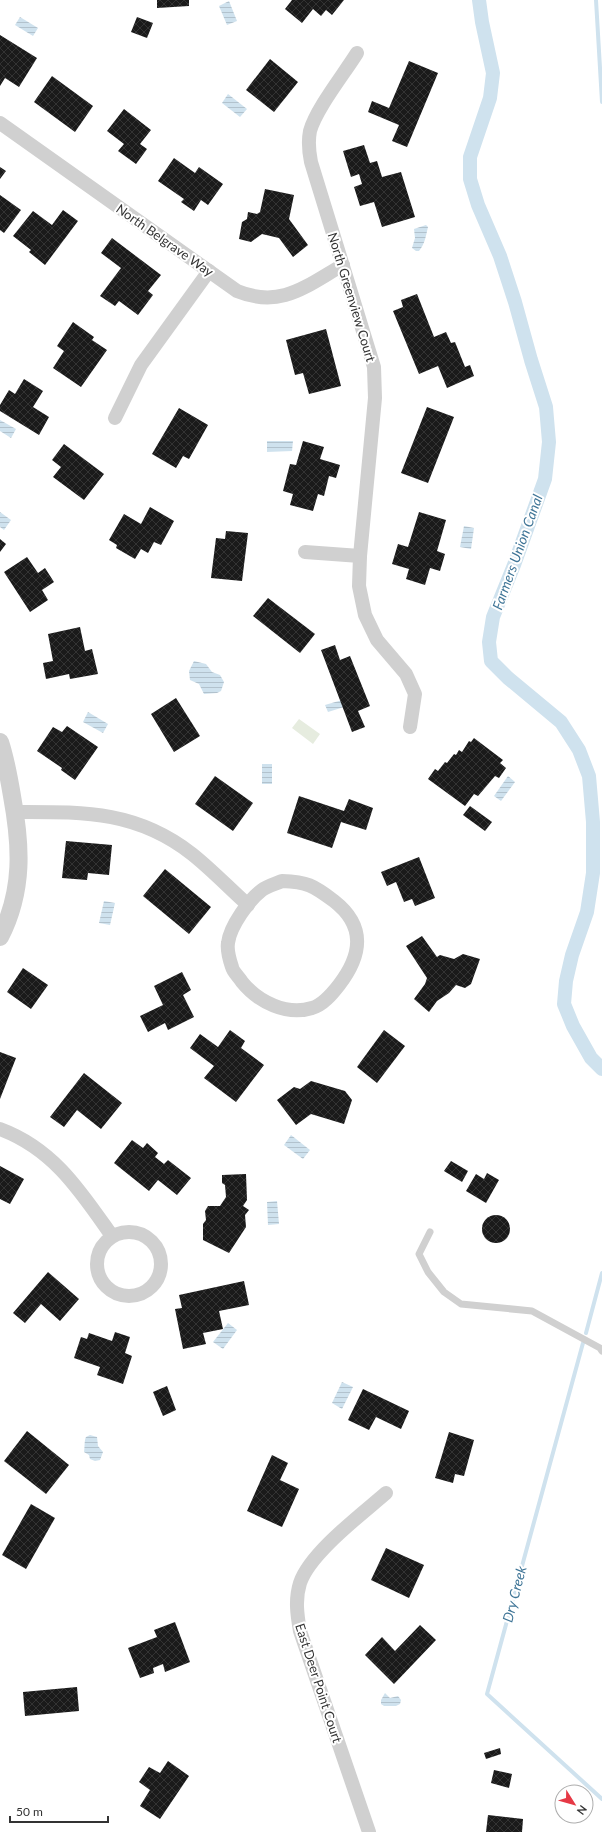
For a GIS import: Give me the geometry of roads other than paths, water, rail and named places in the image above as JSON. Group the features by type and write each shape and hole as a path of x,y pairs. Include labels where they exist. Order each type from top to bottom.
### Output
{"street":[{"name":"North Greenview Court","path":"357,53 315,117 310,132 309,147 311,162 370,353 375,383 360,556 359,586 365,615 377,640 406,674 415,694 410,727"},
{"name":"North Belgrave Way","path":"0,123 237,291 252,297 281,297 296,291 343,265"},
{"path":"115,418 141,365 209,271"},
{"path":"305,552 360,556"},
{"path":"0,742 5,759 15,812 19,837 20,860 17,886 12,909 0,936"},
{"path":"15,812 89,812 117,817 142,825 169,838 192,854 248,905"},
{"path":"282,881 302,882 320,890 344,909 356,928 358,951 349,973 330,997 313,1008 287,1011 267,1002 246,987 232,968 228,943 236,921 248,905 263,889 282,881"},
{"path":"0,1129 32,1145 56,1163 76,1186 112,1236"},
{"path":"133,1231 143,1234 152,1240 158,1249 161,1259 159,1275 150,1288 141,1294 131,1296 120,1295 110,1290 103,1283 98,1274 98,1258 104,1243 112,1236 122,1232 133,1231"},
{"name":"East Deer Point Court","path":"369,1832 300,1631 297,1612 297,1598 300,1582 307,1568 321,1551 386,1493"}],"lane":[{"path":"430,1232 419,1254 428,1272 444,1292 461,1304 532,1312 600,1348 602,1351"}],"water":[{"path":"229,1 237,21 227,25 219,6"},
{"path":"20,17 38,28 33,36 15,25"},
{"path":"228,94 247,109 240,117 222,103"},
{"path":"426,225 428,227 424,242 419,251 416,251 412,248 415,238 414,229"},
{"path":"0,420 16,429 11,438 0,431"},
{"path":"267,441 293,441 292,451 267,452"},
{"path":"0,512 11,520 4,530 0,527"},
{"path":"464,526 474,528 471,549 460,547"},
{"path":"194,661 206,664 212,672 220,675 224,682 221,691 217,693 204,694 199,684 190,680 189,671"},
{"path":"342,700 344,707 328,712 325,705"},
{"path":"88,712 108,724 103,733 83,722"},
{"path":"262,764 272,764 272,784 262,784"},
{"path":"508,776 515,782 501,801 494,796"},
{"path":"104,901 115,903 110,925 99,923"},
{"path":"291,1135 310,1150 303,1159 284,1145"},
{"path":"277,1201 279,1224 268,1225 267,1202"},
{"path":"228,1323 237,1330 223,1349 213,1342"},
{"path":"342,1382 353,1387 342,1409 332,1403"},
{"path":"90,1435 97,1437 98,1446 103,1452 100,1460 95,1461 90,1459 89,1455 84,1452 85,1439"},
{"path":"385,1693 390,1698 398,1696 401,1700 400,1704 396,1706 384,1706 381,1704 381,1700"}],"waterway":[{"name":"Farmers Union Canal","path":"479,0 493,73 490,98 470,157 470,179 478,205 500,256 515,302 546,407 549,442 545,479 514,565 493,617 489,642 491,661 508,678 561,722 579,750 589,776 593,822 593,873 587,912 572,955 566,981 564,1004 573,1026 591,1058 602,1069"},
{"name":"Dry Creek","path":"596,0 602,102"},
{"name":"Dry Creek","path":"586,1333 602,1273"},
{"name":"Dry Creek","path":"583,1343 487,1694 602,1799"}]}
